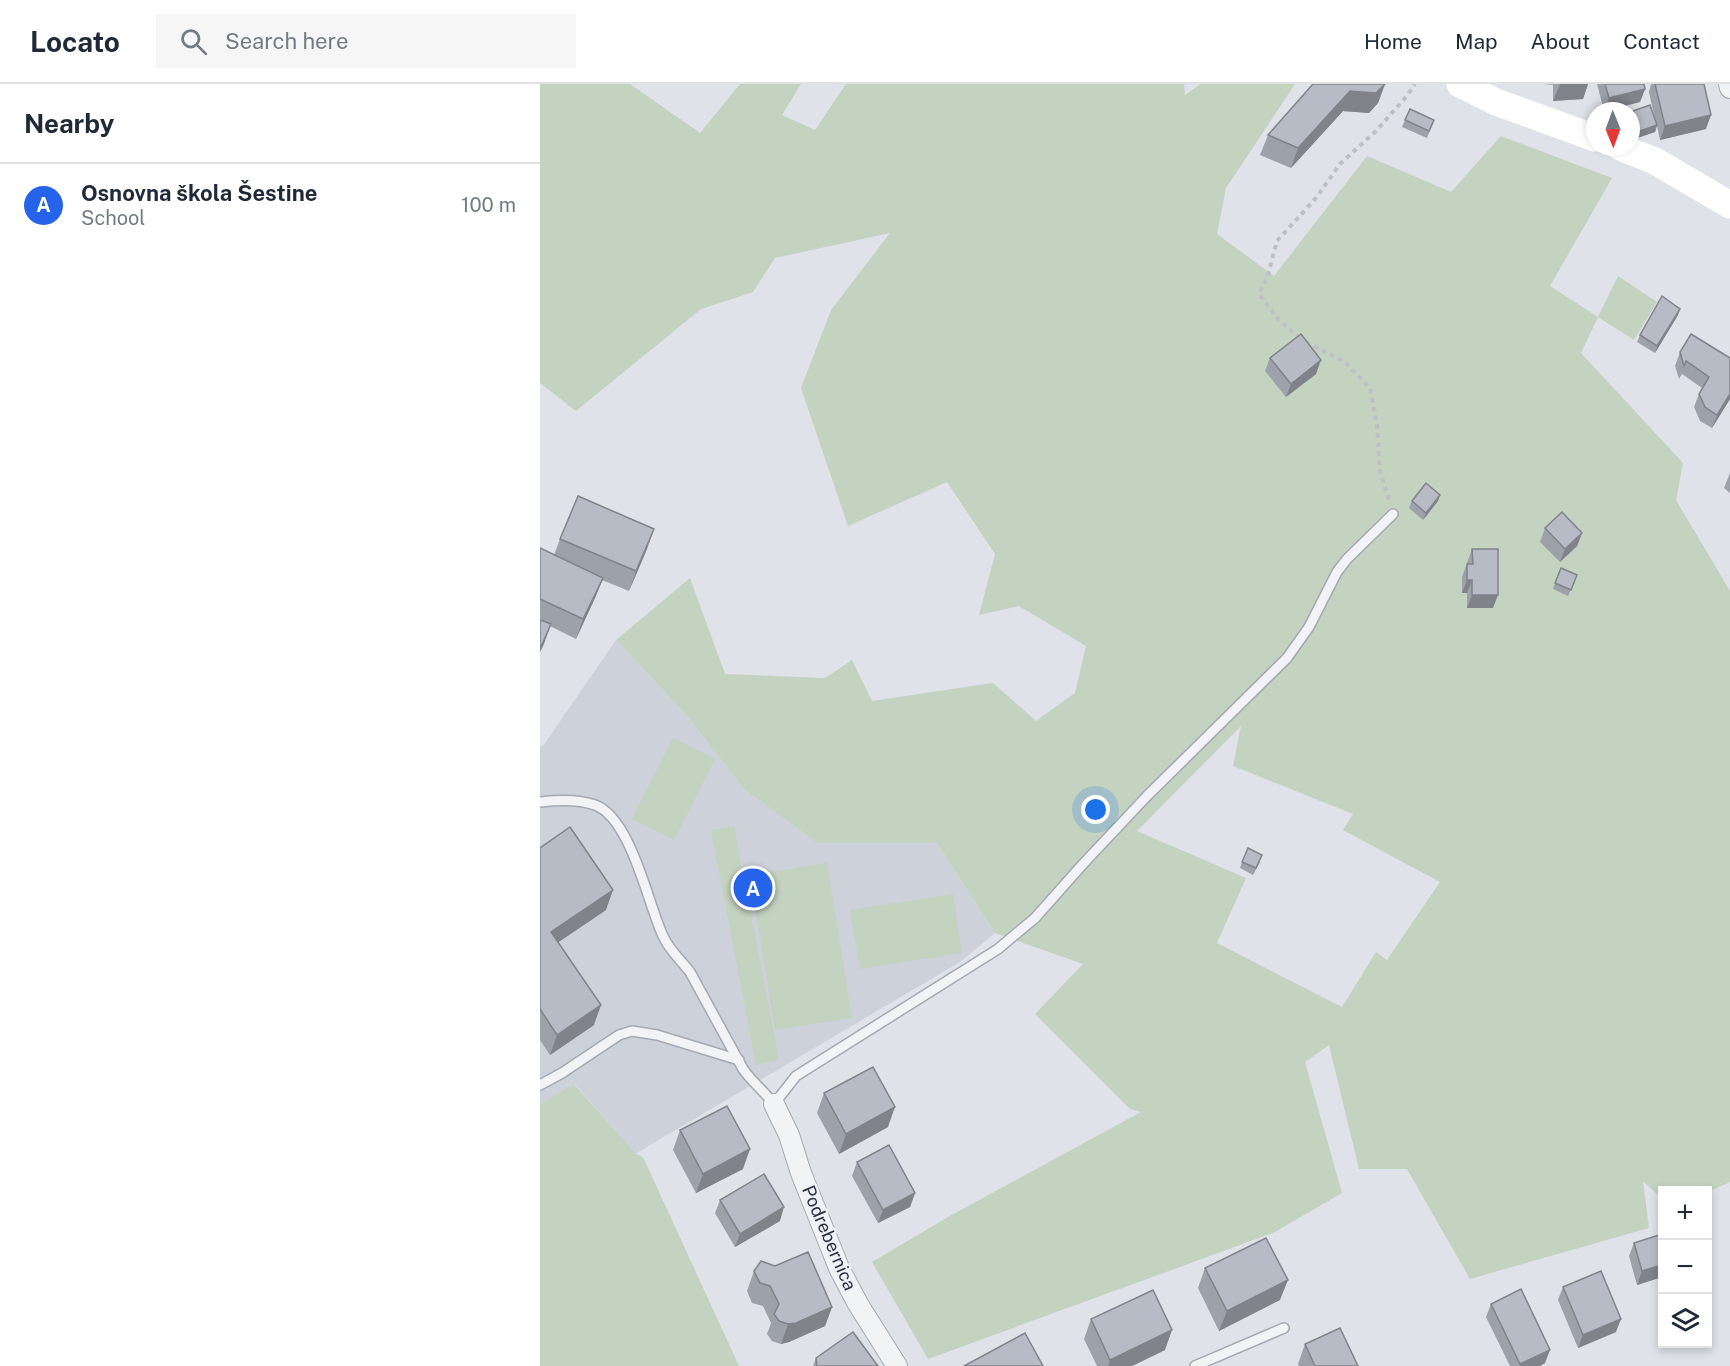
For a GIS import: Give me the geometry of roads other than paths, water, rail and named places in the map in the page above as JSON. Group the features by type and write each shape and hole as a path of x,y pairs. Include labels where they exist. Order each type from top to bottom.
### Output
{"main road":[{"path":"1460,84 1496,102 1586,135"},
{"path":"1640,156 1728,199"}],"street":[{"name":"Podrebernica","path":"774,1104 789,1135 801,1173 839,1268 858,1304 897,1366"}],"lane":[{"path":"540,802 583,802 596,805 608,813 625,838 651,899 663,936 671,950 690,972 752,1080 764,1090 774,1104 796,1076 998,949 1035,918 1147,796 1287,658 1309,627 1337,572 1347,559 1393,514"},
{"path":"540,1085 619,1035 632,1030 657,1035 739,1060"},
{"path":"1195,1366 1284,1328"}],"place":[{"name":"Osnovna škola Šestine","path":"753,888"}]}
